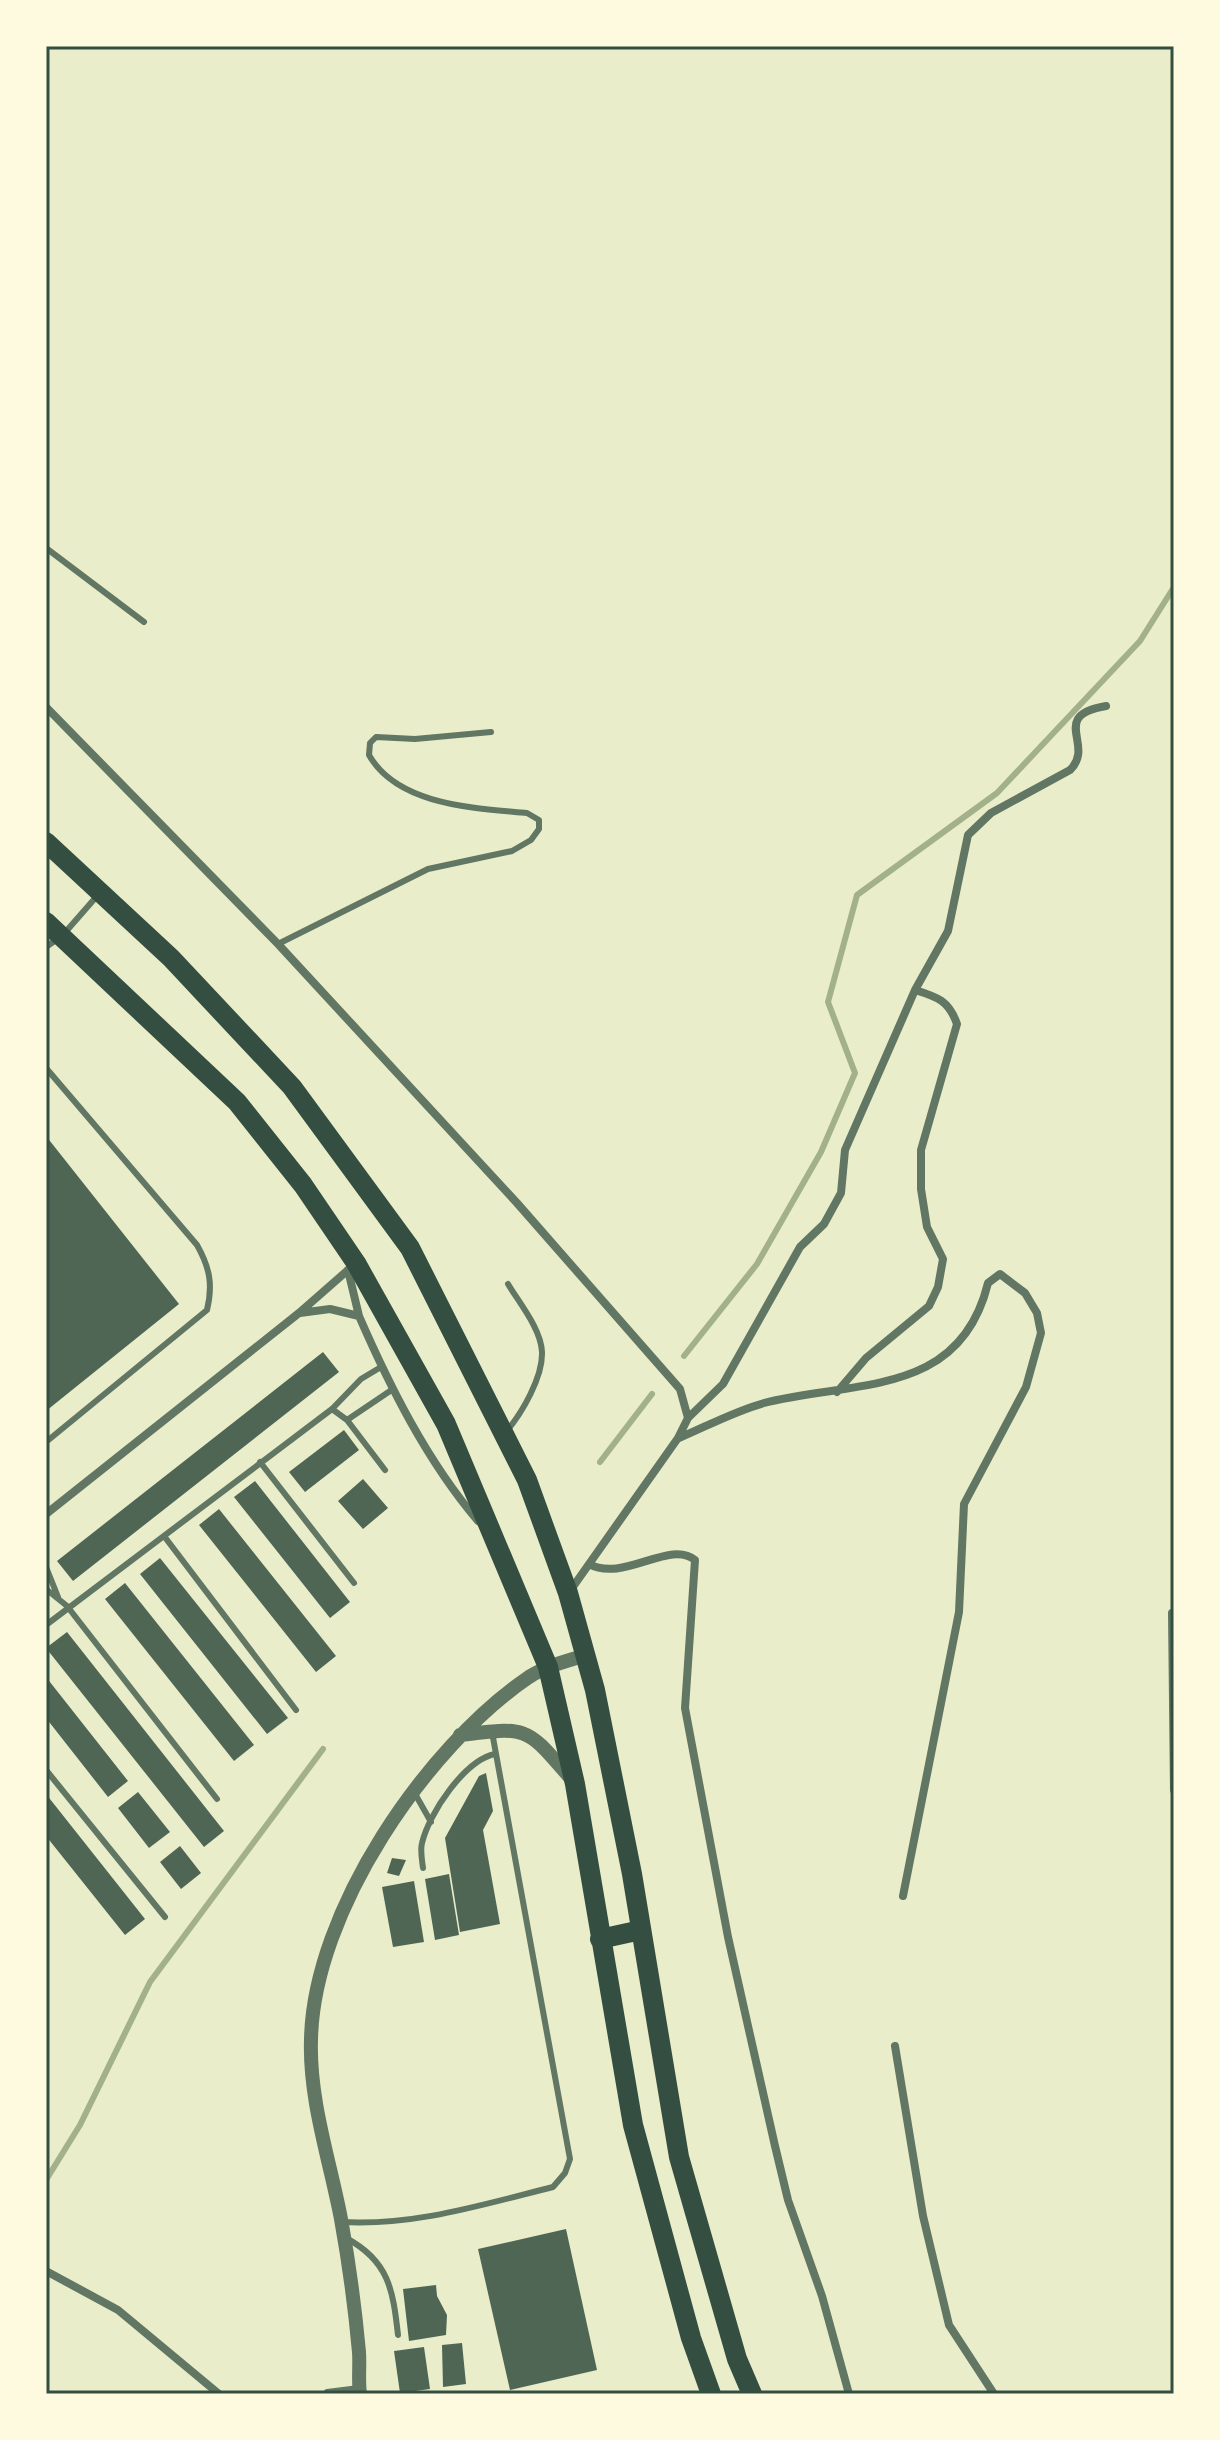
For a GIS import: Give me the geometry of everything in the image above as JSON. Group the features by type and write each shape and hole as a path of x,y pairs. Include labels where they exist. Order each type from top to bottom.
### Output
{"main road":[{"path":"46,842 102,890 171,958 292,1087 410,1248 527,1480 568,1593 586,1655 641,1930 679,2157 737,2359 752,2394"},
{"path":"46,922 54,942 237,1102 303,1185 446,1424 499,1544 548,1667 575,1784 633,2125 691,2338 711,2394"},
{"path":"600,1939 641,1930"}],"street":[{"path":"568,1593 678,1438 688,1418 723,1384 800,1247 824,1224 841,1193 845,1150 915,990 948,931 968,835 991,813 1070,770 1078,757 1076,721 1086,709 1106,706"},
{"path":"46,707 278,944 517,1203 680,1389 688,1418"},
{"path":"837,1392 866,1358 929,1306 938,1287 943,1259 927,1227 921,1189 921,1150 957,1024 951,1007 940,998 915,990"},
{"path":"46,1514 299,1313 352,1267"},
{"path":"352,1267 359,1316 381,1367 450,1488 499,1544"},
{"path":"678,1438 763,1403 837,1392 911,1375 954,1349 982,1309 988,1283 1000,1274 1025,1293 1037,1313 1041,1333 1026,1387 964,1504 959,1612 903,1896"},
{"path":"299,1313 330,1309 359,1316"},
{"path":"589,1564 610,1570 678,1553 695,1560 685,1708 728,1937 778,2160 849,2394"},
{"path":"1172,1613 1174,1790"},
{"path":"360,2391 359,2353 342,2229 318,2107 311,2040 319,1987 338,1919 386,1830 460,1735 530,1677 548,1667 586,1655"},
{"path":"460,1735 513,1728 533,1736 575,1784"},
{"path":"895,2046 923,2216 949,2325 994,2394"},
{"path":"46,2271 118,2310 219,2394"}],"lane":[{"path":"46,548 144,622"},
{"path":"278,944 428,869 512,851 531,840 539,829 539,820 527,813 428,799 389,777 369,755 370,743 376,737 415,739 491,732"},
{"path":"54,942 102,890"},
{"path":"46,1068 197,1245 208,1265 212,1289 207,1310 46,1442"},
{"path":"504,1434 535,1381 542,1353 536,1332 508,1284"},
{"path":"46,1625 67,1606 332,1409 361,1379 381,1367"},
{"path":"347,1420 393,1389"},
{"path":"332,1409 347,1420 385,1470"},
{"path":"260,1462 354,1583"},
{"path":"164,1536 296,1710"},
{"path":"46,1567 58,1597"},
{"path":"46,1589 67,1606 217,1799"},
{"path":"342,2229 424,2220 553,2187 565,2173 570,2159 492,1731"},
{"path":"423,1868 422,1844 431,1822 460,1776 483,1756 495,1754"},
{"path":"46,1770 165,1917"},
{"path":"414,1792 431,1822"},
{"path":"342,2229 368,2250 393,2288 398,2335"},
{"path":"327,2392 360,2391"}],"building":[{"path":"46,1136 179,1304 46,1411"},
{"path":"323,1352 339,1372 73,1581 57,1561"},
{"path":"344,1430 359,1450 305,1492 289,1472"},
{"path":"363,1479 388,1508 363,1529 338,1501"},
{"path":"255,1481 350,1602 330,1618 234,1497"},
{"path":"219,1509 336,1656 316,1672 199,1525"},
{"path":"160,1558 288,1718 267,1734 140,1574"},
{"path":"125,1583 254,1745 234,1761 105,1599"},
{"path":"67,1632 224,1831 204,1847 46,1648"},
{"path":"46,1677 128,1781 108,1797 46,1718"},
{"path":"486,1773 493,1811 483,1830 500,1924 460,1932 445,1838 479,1776"},
{"path":"138,1792 170,1832 149,1848 118,1808"},
{"path":"46,1794 145,1919 125,1935 46,1836"},
{"path":"180,1846 201,1873 181,1889 160,1862"},
{"path":"392,1858 406,1860 399,1876 387,1873"},
{"path":"449,1874 459,1935 435,1940 425,1879"},
{"path":"414,1881 424,1942 393,1947 382,1887"},
{"path":"566,2229 597,2370 510,2390 478,2249"},
{"path":"436,2285 437,2296 447,2315 446,2335 409,2341 403,2289"},
{"path":"462,2343 466,2384 443,2387 442,2345"},
{"path":"424,2347 430,2389 400,2393 394,2351"}],"waterway":[{"path":"684,1356 757,1264 821,1152 855,1073 828,1002 857,895 997,793 1140,641 1174,587"},
{"path":"600,1462 652,1394"},
{"path":"46,2180 80,2125 150,1982 323,1749"}]}
